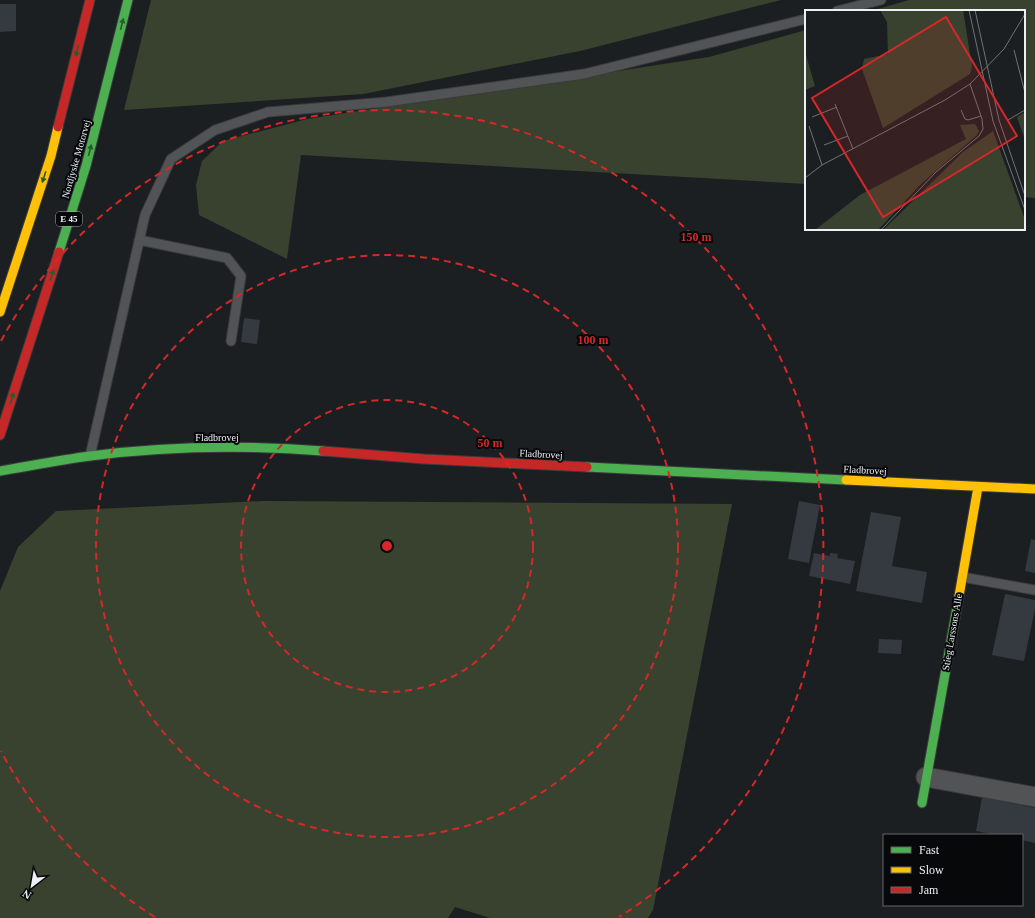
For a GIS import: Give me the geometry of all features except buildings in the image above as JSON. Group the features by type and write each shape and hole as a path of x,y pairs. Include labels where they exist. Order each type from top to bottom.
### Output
{"main road":[{"path":"0,312 50,156 90,0"},
{"name":"Nordjyske Motorvej","path":"0,436 86,166 128,0"},
{"name":"Fladbrovej","path":"0,471 90,456 183,448 288,448 424,459 1035,489"},
{"name":"Stieg Larssons Alle","path":"922,803 978,487"}],"street":[{"path":"926,777 1035,797"}],"lane":[{"path":"841,10 881,0"},
{"path":"90,456 145,215 171,159 215,130 268,112 386,102 584,74 805,19"},
{"path":"139,240 226,258 241,276 231,341"},
{"path":"961,577 1035,590"}],"green space":[{"path":"151,0 781,0 580,51 363,94 124,110"},
{"path":"909,0 1035,0 1035,198 1025,197 1025,10 874,10"},
{"path":"805,30 805,184 301,155 287,259 199,215 196,185 202,161 223,141 307,119 709,57"},
{"path":"263,501 732,504 653,910 648,918 490,918 455,907 448,918 0,918 0,591 18,547 56,511"}],"traffic: fast":[{"path":"59,252 86,166 128,0"},
{"path":"0,471 90,456 177,448 236,447 323,451"},
{"path":"587,467 846,480"},
{"path":"922,803 959,596"}],"traffic: slow":[{"path":"0,312 51,156 58,127"},
{"path":"846,480 1035,489"},
{"path":"959,596 978,487"}],"traffic: jam":[{"path":"58,127 90,0"},
{"path":"0,435 59,252"},
{"path":"323,451 424,459 587,467"}]}
